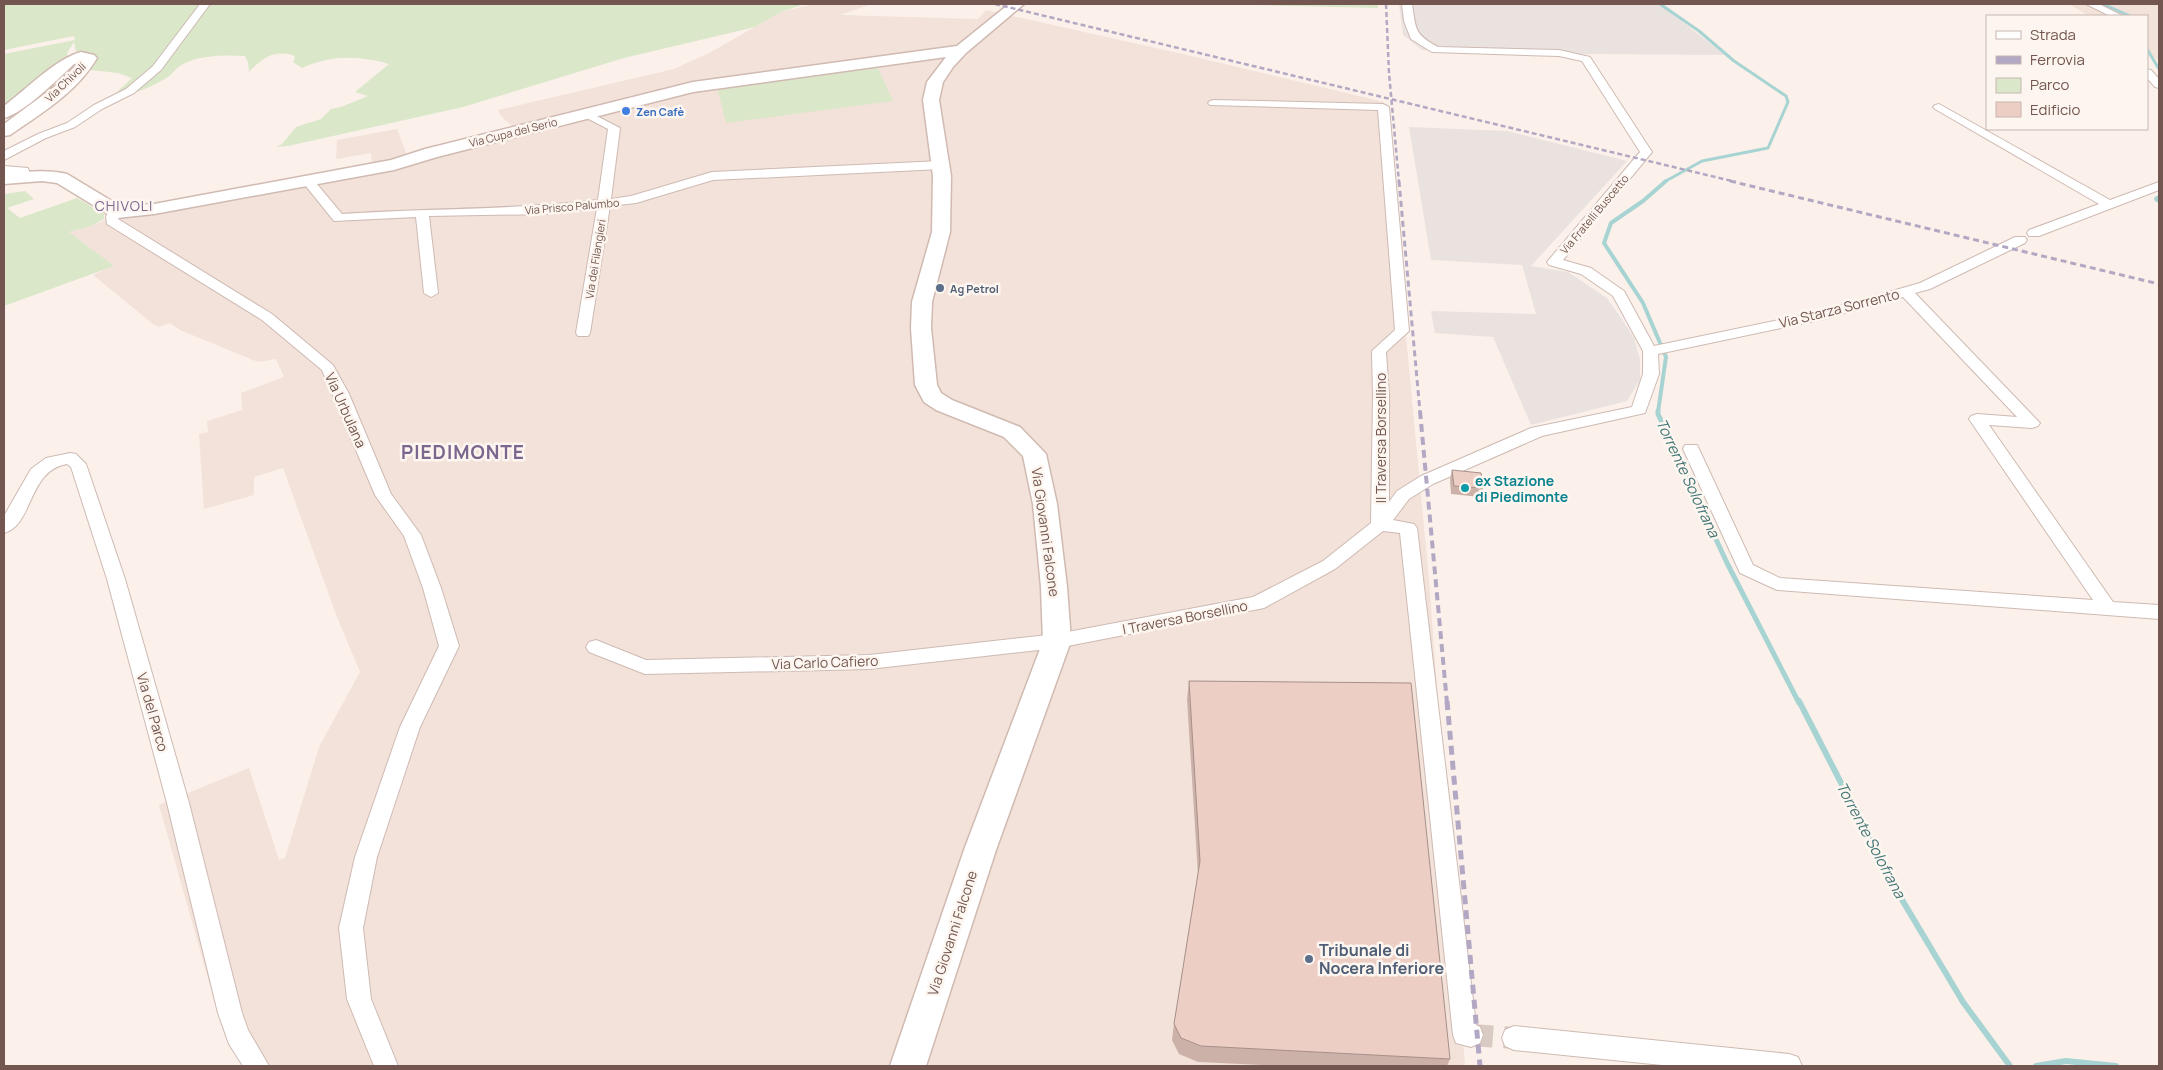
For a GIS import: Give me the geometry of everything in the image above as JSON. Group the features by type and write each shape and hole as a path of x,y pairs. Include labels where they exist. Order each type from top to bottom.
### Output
{"street":[{"path":"4,156 42,136 71,124 98,107 130,91 158,68 206,4"},
{"path":"954,57 1017,4"},
{"name":"Via Fratelli Buscetto","path":"1380,524 1403,495 1439,474 1537,432 1639,410 1660,349 1619,294 1586,271 1554,262 1646,152 1586,59 1559,53 1436,50 1416,40 1409,21 1407,4"},
{"path":"2091,4 2116,15"},
{"name":"Via Chivoli","path":"4,113 30,95 69,61 81,57 89,58 85,65 57,93 4,130"},
{"name":"Via Cupa del Serio","path":"117,212 154,209 394,165 430,153 693,87 791,72 910,58 954,57"},
{"name":"Via Giovanni Falcone","path":"908,1066 980,850 1057,641 1054,587 1045,504 1034,454 1012,432 944,405 932,397 926,385 921,328 922,302 928,273 941,232 941,165 932,100 935,82 954,57"},
{"path":"2148,73 2159,85"},
{"name":"II Traversa Borsellino","path":"1214,103 1383,107 1402,331 1379,351 1381,396 1380,524"},
{"path":"1939,107 2109,205"},
{"name":"Via dei Filangieri","path":"583,333 614,128 586,113"},
{"name":"Via Prisco Palumbo","path":"306,180 339,218 422,212 546,210 632,200 712,176 941,165"},
{"path":"4,170 24,171 25,177"},
{"path":"4,179 25,177 61,178 117,212"},
{"path":"2034,233 2159,186"},
{"name":"Via Urbulana","path":"117,212 112,216 112,221 267,317 328,368 341,394 383,495 412,535 432,588 449,646 410,727 366,857 351,928 359,999 386,1066"},
{"path":"422,212 431,294"},
{"name":"Via Starza Sorrento","path":"1660,349 1824,315 1906,292 1925,286 2020,240"},
{"path":"1906,292 2032,423 1977,418 2108,608"},
{"path":"1692,449 1746,569 1777,584 2159,612"},
{"name":"Via del Parco","path":"4,527 25,497 33,475 41,467 57,460 70,458 78,464 116,579 178,803 230,1013 238,1036 257,1066"},
{"path":"1380,524 1408,528 1465,1035 1470,1035"},
{"name":"I Traversa Borsellino","path":"1057,641 1257,603 1329,565 1380,524"},
{"name":"Via Carlo Cafiero","path":"596,647 645,667 870,662 1057,641"},
{"path":"1514,1038 1789,1066"}],"shaded area":[{"name":"PIEDIMONTE","path":"813,4 871,4 840,15 978,19 986,10 1384,102 1429,580 1465,1066 243,1066 229,1042 214,1000 159,805 249,768 279,860 285,858 319,747 360,672 337,617 283,468 254,477 254,495 204,509 199,434 208,432 207,421 242,410 241,393 284,377 276,359 258,362 180,330 170,323 159,327 153,324 93,275 113,266 69,232 91,226 133,208 372,164 371,153 336,159 337,140 397,129 407,155 513,127 501,116 498,110 674,69 711,52 781,12"},
{"path":"1399,4 1660,4 1725,55 1455,53 1422,50 1403,35"},
{"path":"2069,4 2159,4 2159,61 2148,54 2148,15 2087,15"},
{"path":"1409,127 1507,131 1627,161 1531,266 1568,272 1607,298 1634,338 1640,359 1640,380 1627,401 1531,425 1493,337 1435,333 1431,311 1536,314 1522,265 1431,260"}],"green space":[{"path":"4,4 805,4 781,12 755,27 624,58 463,107 288,146 276,147 282,144 296,127 321,119 331,109 368,96 355,92 389,64 367,59 345,58 323,61 302,68 293,62 295,56 275,54 264,59 249,72 245,56 213,56 183,64 168,77 156,84 117,98 118,91 132,78 118,73 82,69 74,42 67,53 69,59 4,108 4,54 75,40 74,36 4,50"},
{"path":"1211,4 1378,4 1378,8"},
{"path":"877,66 893,101 726,123 717,87"},
{"path":"25,191 34,199 7,208 20,218 77,198 104,214 104,219 91,226 69,232 114,266 4,306 4,194"}],"building":[{"path":"1452,470 1481,473 1483,488 1454,486"},
{"name":"Tribunale di Nocera Inferiore","path":"1189,681 1411,683 1450,1059 1201,1046 1181,1038 1174,1024 1200,861"}],"waterway":[{"name":"Torrente Solofrana","path":"1660,4 1699,31 1734,61 1786,96 1788,102 1768,148 1702,161 1664,182"},
{"name":"Torrente Solofrana","path":"2103,4 2128,15"},
{"name":"Torrente Solofrana","path":"2148,51 2159,69"},
{"name":"Torrente Solofrana","path":"1658,412 1666,357 1643,303 1604,243 1611,223 1643,201 1666,181"},
{"name":"Torrente Solofrana","path":"2159,197 2156,199 2159,201"},
{"name":"Torrente Solofrana","path":"1658,412 1727,563 1799,703"},
{"name":"Torrente Solofrana","path":"1799,701 1895,888 1963,1002 2010,1066"},
{"name":"Torrente Solofrana","path":"2036,1066 2066,1061 2116,1066"}],"tunnel":[{"path":"1471,1035 1514,1038"}],"railway":[{"path":"995,4 1391,99"},
{"path":"1386,4 1391,99"},
{"path":"1391,99 1736,182"},
{"path":"1391,99 1399,182"},
{"path":"1399,181 1420,412"},
{"path":"1730,181 2159,284"},
{"path":"1420,411 1447,703"},
{"path":"1447,701 1480,1066"}],"place":[{"name":"Zen Cafè","path":"626,111"},
{"name":"Ag Petrol","path":"940,288"},
{"name":"ex Stazione di Piedimonte","path":"1465,488"},
{"name":"Tribunale di Nocera Inferiore","path":"1309,959"}],"district":[{"name":"CHIVOLI","path":"124,205"},
{"name":"PIEDIMONTE","path":"463,452"}]}
